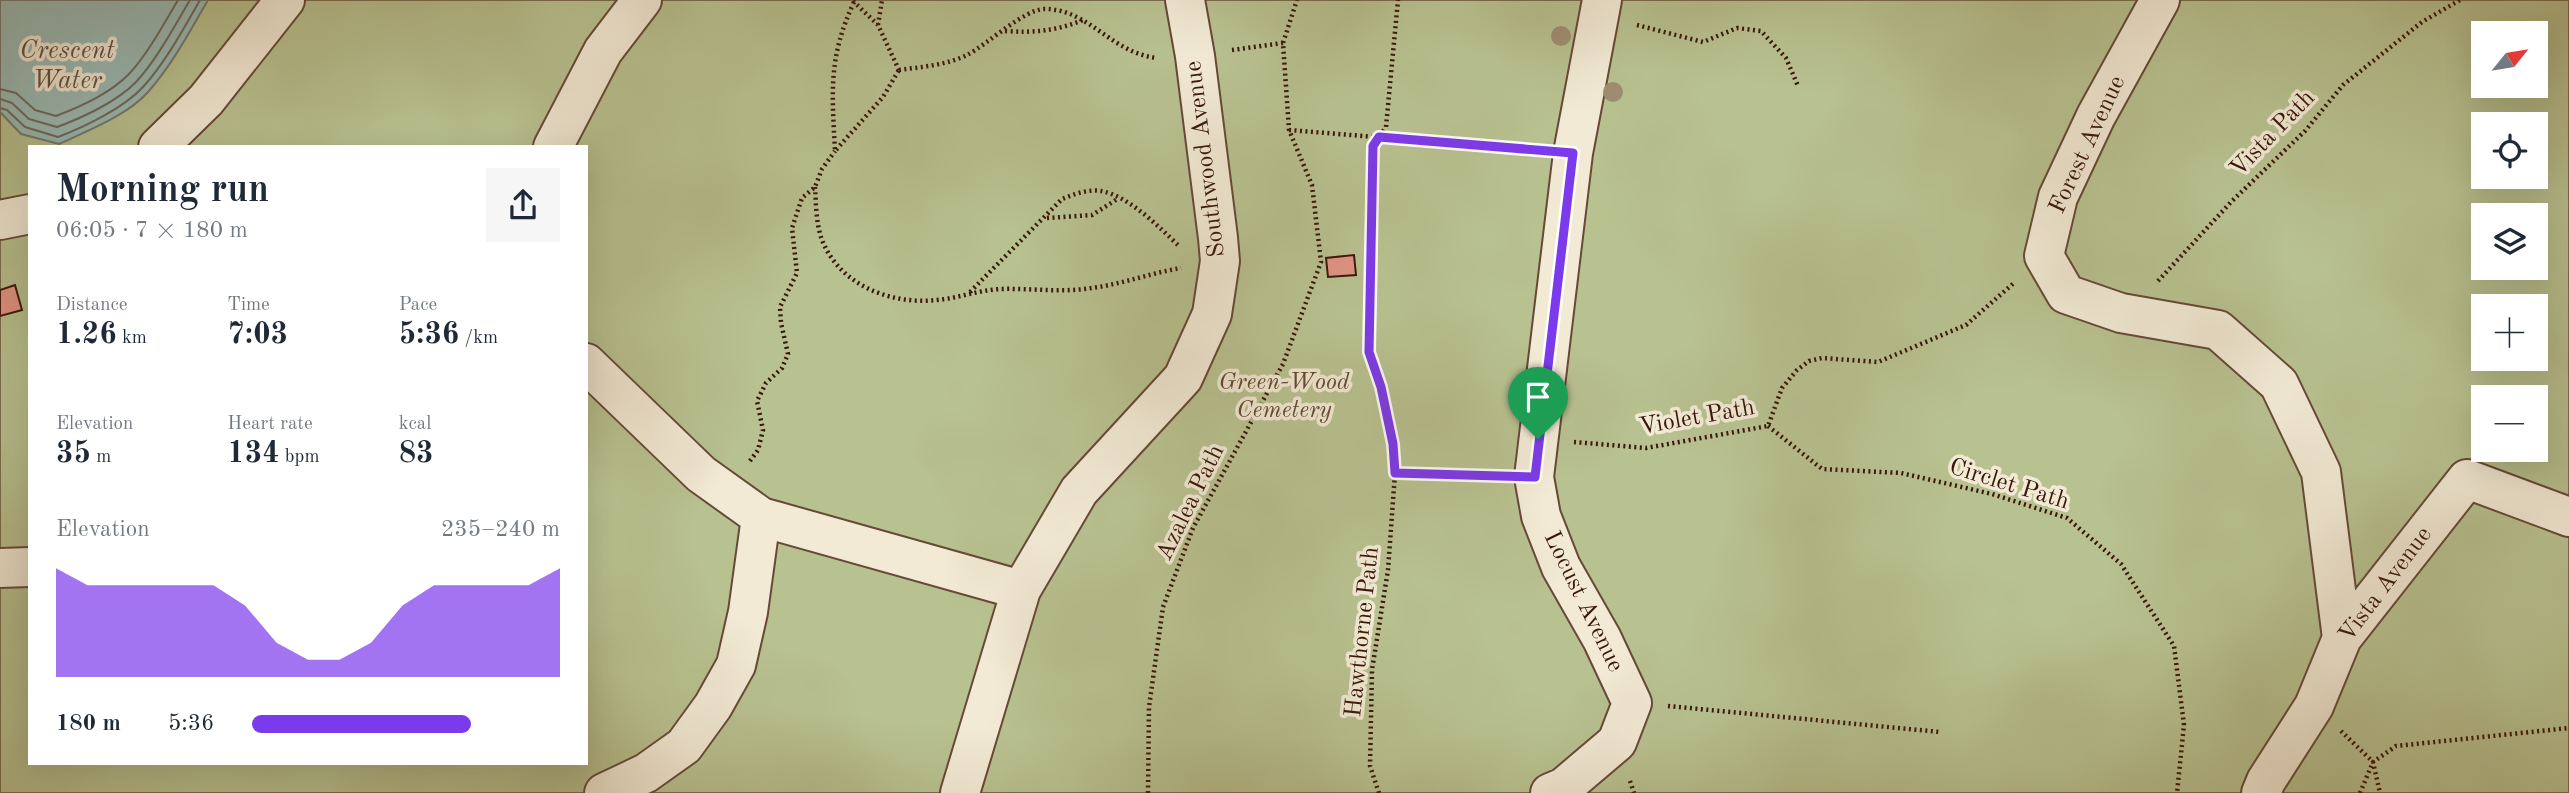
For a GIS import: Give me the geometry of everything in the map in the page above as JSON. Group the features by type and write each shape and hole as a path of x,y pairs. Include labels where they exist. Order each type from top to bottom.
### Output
{"lane":[{"path":"160,145 206,100 285,0"},
{"path":"554,145 603,51 642,0"},
{"name":"Southwood Avenue","path":"960,793 1021,590 1079,491 1183,379 1213,314 1195,56 1185,0"},
{"name":"Forest Avenue","path":"2044,256 2058,197 2096,116 2160,0"},
{"name":"Locust Avenue","path":"1550,793 1564,787 1617,742 1632,703 1602,639 1561,566 1541,516 1535,477 1573,153 1600,7"},
{"path":"0,220 28,214"},
{"path":"2044,256 2066,293 2128,314 2218,331 2279,384 2321,472 2342,638"},
{"path":"588,365 701,474 761,517 1021,590"},
{"name":"Vista Avenue","path":"2261,793 2314,706 2342,638 2467,479 2569,517"},
{"path":"604,793 646,773 684,746 713,706 736,665 748,612 761,517"},
{"path":"0,568 28,567"}],"path":[{"path":"878,25 882,0"},
{"name":"Azalea Path","path":"1148,793 1149,706 1163,607 1193,528 1283,364 1321,262 1312,185 1289,130 1283,43 1297,0"},
{"name":"Hawthorne Path","path":"1379,793 1370,766 1372,670 1388,570 1395,473 1393,444 1381,387 1369,352 1373,146 1386,127 1398,0"},
{"name":"Vista Path","path":"2128,314 2232,201 2305,131 2343,85 2421,22 2460,0"},
{"path":"835,151 831,82 837,48 853,1 878,25 899,70"},
{"path":"1600,7 1703,42 1737,28 1761,31 1786,58 1798,86"},
{"path":"899,70 943,63 965,56 1028,13 1044,9 1065,12 1083,20 1116,44 1143,57 1167,59 1283,43"},
{"path":"1004,31 1037,33 1083,20"},
{"path":"728,494 758,450 763,430 757,401 766,383 782,368 788,354 780,307 797,273 792,228 802,198 815,187 822,169 883,97 899,70"},
{"path":"1289,130 1573,153"},
{"path":"815,187 822,240 846,275 877,293 909,301 938,300 999,289 1065,291 1094,288 1161,271 1208,264"},
{"path":"969,293 1062,199 1077,193 1100,191 1119,198 1151,220 1179,246 1208,264"},
{"path":"1046,218 1092,215 1119,198"},
{"name":"Violet Path","path":"1538,439 1647,449 1768,426 1782,388 1797,370 1809,361 1822,358 1878,362 1966,325 2044,256"},
{"name":"Circlet Path","path":"1768,426 1822,469 1901,473 1992,494 2067,518 2121,564 2174,646 2184,725 2177,793"},
{"path":"1395,473 1535,477"},
{"path":"1632,703 1940,732"},
{"path":"2314,706 2373,762 2380,793"},
{"path":"2360,793 2373,762 2396,746 2569,728"}],"green space":[{"name":"Green-Wood Cemetery","path":"0,0 2569,0 2569,793 0,793"}],"water":[{"name":"Crescent Water","path":"0,0 208,0 173,59 140,100 106,122 59,144 21,134 0,112"}],"building":[{"path":"1354,255 1356,275 1328,277 1326,258"},
{"path":"15,285 22,310 0,316 0,290"}],"route":[{"path":"1379,137 1573,153 1538,439 1535,477 1395,473 1393,444 1381,387 1369,352 1373,146 1379,137"}]}
